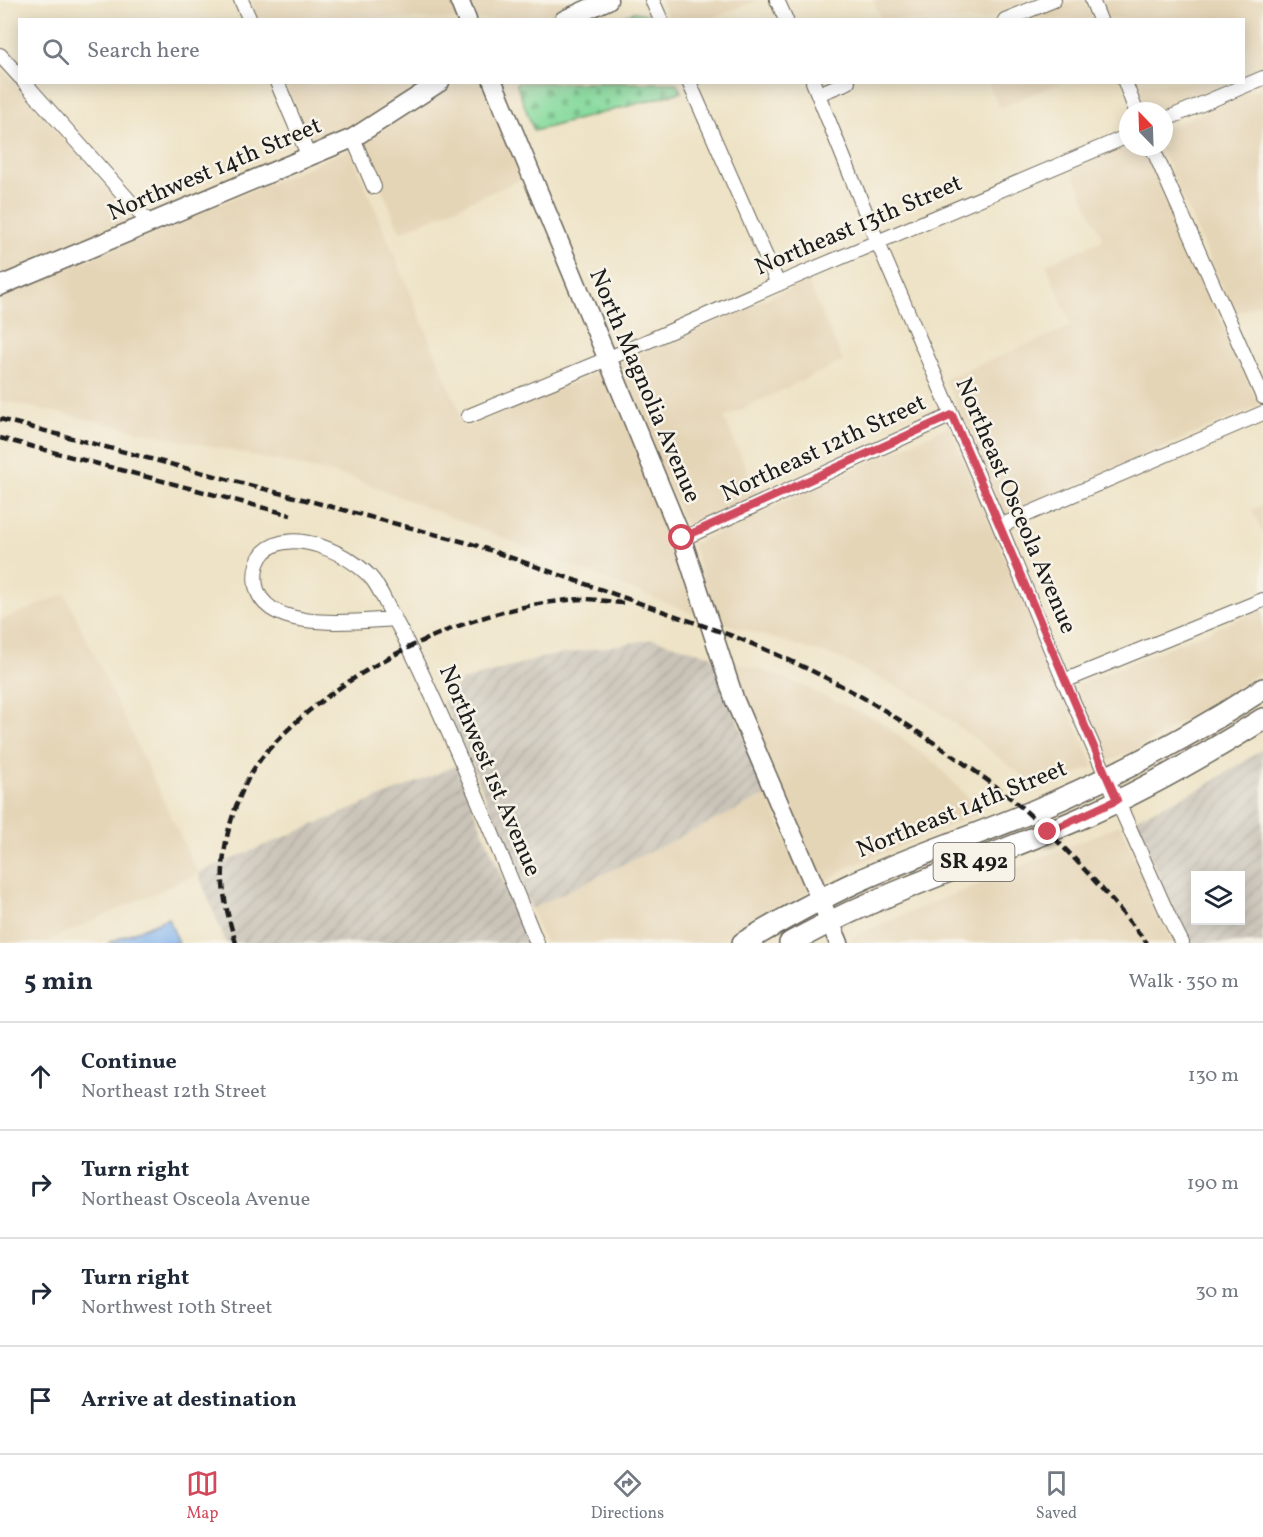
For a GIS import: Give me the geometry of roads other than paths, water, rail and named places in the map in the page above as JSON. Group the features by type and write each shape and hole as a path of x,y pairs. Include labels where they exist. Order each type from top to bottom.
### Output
{"main road":[{"path":"459,0 466,18"},
{"path":"568,18 608,0"},
{"name":"Northwest 14th Street","path":"0,286 353,138 437,84"},
{"name":"North Magnolia Avenue","path":"494,84 682,538 735,701 838,943"},
{"name":"Northeast 14th Street","path":"744,943 820,899 902,862 1028,813 1107,777 1212,721 1263,689"},
{"name":"SR 492","path":"790,943 864,906 1048,832 1117,800 1200,757 1263,719"}],"street":[{"path":"242,0 249,18"},
{"path":"652,0 660,18"},
{"path":"777,0 785,18"},
{"path":"1010,18 1054,0"},
{"path":"1092,0 1099,18"},
{"path":"0,55 18,75"},
{"path":"1173,116 1263,78"},
{"path":"26,84 150,224"},
{"path":"278,84 309,157"},
{"path":"690,84 778,284"},
{"path":"815,88 837,84"},
{"path":"1126,84 1133,102"},
{"name":"Northeast Osceola Avenue","path":"815,88 878,243 1064,681 1182,943"},
{"path":"353,138 374,188"},
{"name":"Northeast 13th Street","path":"469,416 1119,139"},
{"path":"1156,156 1263,397"},
{"path":"1000,526 1263,413"},
{"name":"Northeast 12th Street","path":"682,538 952,415"},
{"name":"Northwest 1st Avenue","path":"395,620 315,621 281,614 267,606 259,594 255,578 257,564 264,552 276,545 302,543 338,553 356,563 374,582 395,620 410,648 461,758 537,943"},
{"path":"1064,681 1263,600"}],"water":[{"path":"168,918 179,943 108,943"}],"railway":[{"path":"0,419 472,544 738,638 788,660 879,707 1000,789 1046,830 1076,861 1147,943"},
{"path":"0,438 291,515"},
{"path":"236,943 223,886 225,845 230,823 242,791 257,764 296,722 353,679 419,642 454,628 525,607 560,601 588,599 623,603"}]}
